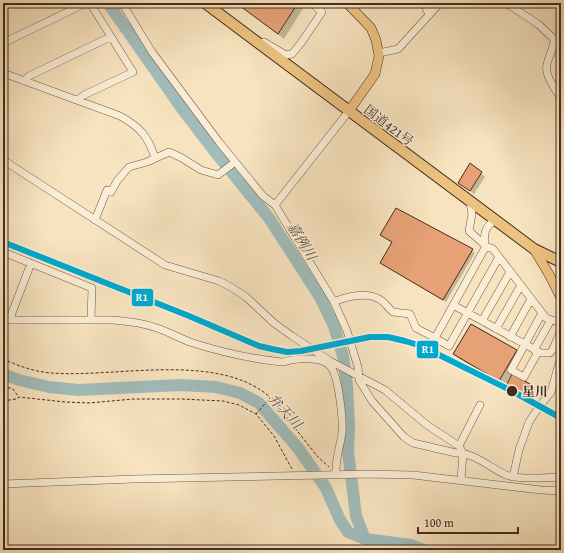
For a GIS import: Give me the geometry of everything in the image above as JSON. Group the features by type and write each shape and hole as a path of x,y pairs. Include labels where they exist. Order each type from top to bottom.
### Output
{"highway":[{"name":"国道421号","path":"205,3 534,249 561,262"}],"main road":[{"path":"347,3 371,28 379,53 378,64 374,74 349,111"},
{"path":"534,249 561,298"}],"street":[{"path":"3,43 86,3"},
{"path":"78,100 84,95 132,72 90,3"},
{"path":"122,3 152,52 234,163 263,196 275,205 334,302 347,331 358,367 356,375 372,401 404,437 413,443 456,453 461,450"},
{"path":"260,45 264,42 286,55 292,54 322,12 316,7 316,3"},
{"path":"424,3 429,15"},
{"path":"379,53 398,49 440,3"},
{"path":"506,3 518,6 554,39 553,49 546,65 554,88 561,99"},
{"path":"24,81 29,76 110,37"},
{"path":"3,73 120,116 136,125 144,135 155,158"},
{"path":"275,205 349,111"},
{"path":"96,220 107,190 110,192 117,181 131,166 147,162 169,152 201,170 218,175 234,163"},
{"path":"3,160 165,265 219,281 232,287 246,297 274,323 329,362 336,379 342,420 342,433 337,458 337,475"},
{"path":"470,201 472,214 469,231 485,245 493,249 546,318 561,323"},
{"path":"434,338 485,245 484,233 489,224 495,220"},
{"path":"3,252 92,288 91,320"},
{"path":"334,302 344,297 369,296 378,298 393,312 410,314 416,328 449,346 499,257"},
{"path":"7,320 12,313 32,263"},
{"path":"482,321 510,272"},
{"path":"496,329 521,285"},
{"path":"510,336 532,299"},
{"path":"453,305 536,351 550,353 561,330"},
{"path":"542,312 511,370 524,377 551,320"},
{"path":"7,320 112,320 152,326 192,343 216,350 284,362 307,358 329,362 385,390 461,450 506,475 540,478 561,477"},
{"path":"512,476 529,422 551,392 561,356"},
{"path":"461,480 461,450 480,405"},
{"path":"3,484 368,474 413,475 561,491"}],"path":[{"path":"3,359 24,368 52,373 75,374 177,370 220,374 244,382 264,392 271,398 318,457 337,475"},
{"path":"3,386 13,389 19,396 65,402 89,403 133,399 223,401 239,405 256,414 274,436 296,475"},
{"path":"3,401 16,400 19,396"},
{"path":"256,414 271,398"}],"building":[{"path":"236,3 298,3 278,34"},
{"path":"470,163 482,172 470,191 458,183"},
{"path":"396,208 473,249 443,300 380,263 392,242 380,235"},
{"path":"471,324 517,350 499,381 453,354"},
{"path":"512,374 530,384 525,394 507,384"}],"waterway":[{"name":"嘉例川","path":"108,3 181,107 269,218 320,297 334,326 343,356 347,385 349,424 348,451 356,516 365,539"},
{"name":"弁天川","path":"3,374 19,380 49,387 78,390 181,385 216,387 240,393 259,403 298,448 326,488 340,520 348,532 365,539 411,545 424,550"}],"transit line":[{"name":"R1","path":"3,242 189,316 259,346 287,352 301,351 370,337 388,337 421,346 512,391 561,418"}],"place":[{"name":"星川","path":"512,391"}]}
